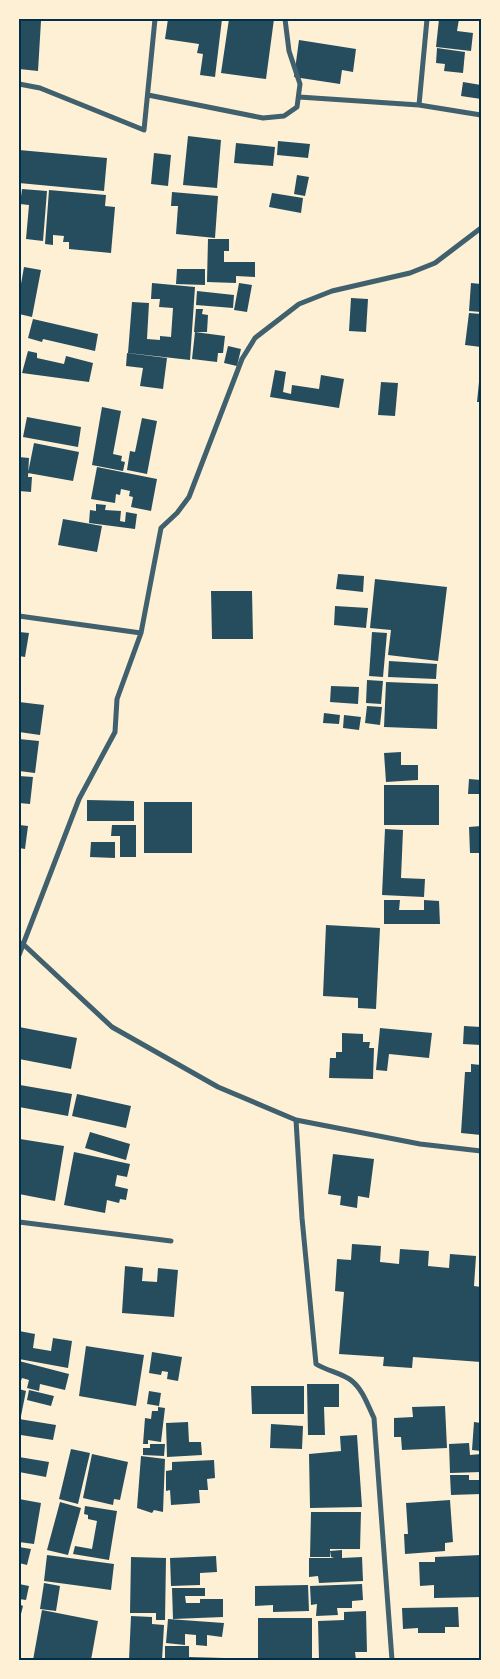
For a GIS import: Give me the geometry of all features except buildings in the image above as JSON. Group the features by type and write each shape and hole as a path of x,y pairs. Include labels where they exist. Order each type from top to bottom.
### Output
{"street":[{"path":"19,84 40,88 144,130 155,19"},
{"path":"148,95 263,118 284,116 293,112 297,106 300,84 289,51 285,19"},
{"path":"419,105 427,19"},
{"path":"299,97 419,105 481,115"},
{"path":"19,955 21,944 79,799 115,732 117,699 141,633 161,528 177,513 189,497 242,359 256,338 299,304 332,291 410,273 434,263 481,228"},
{"path":"19,616 141,633"},
{"path":"21,944 112,1027 218,1087 296,1120 420,1144 481,1151"},
{"path":"296,1120 302,1218 316,1364 328,1372 351,1381 364,1396 374,1418 392,1660"},
{"path":"19,1222 171,1241"}]}
